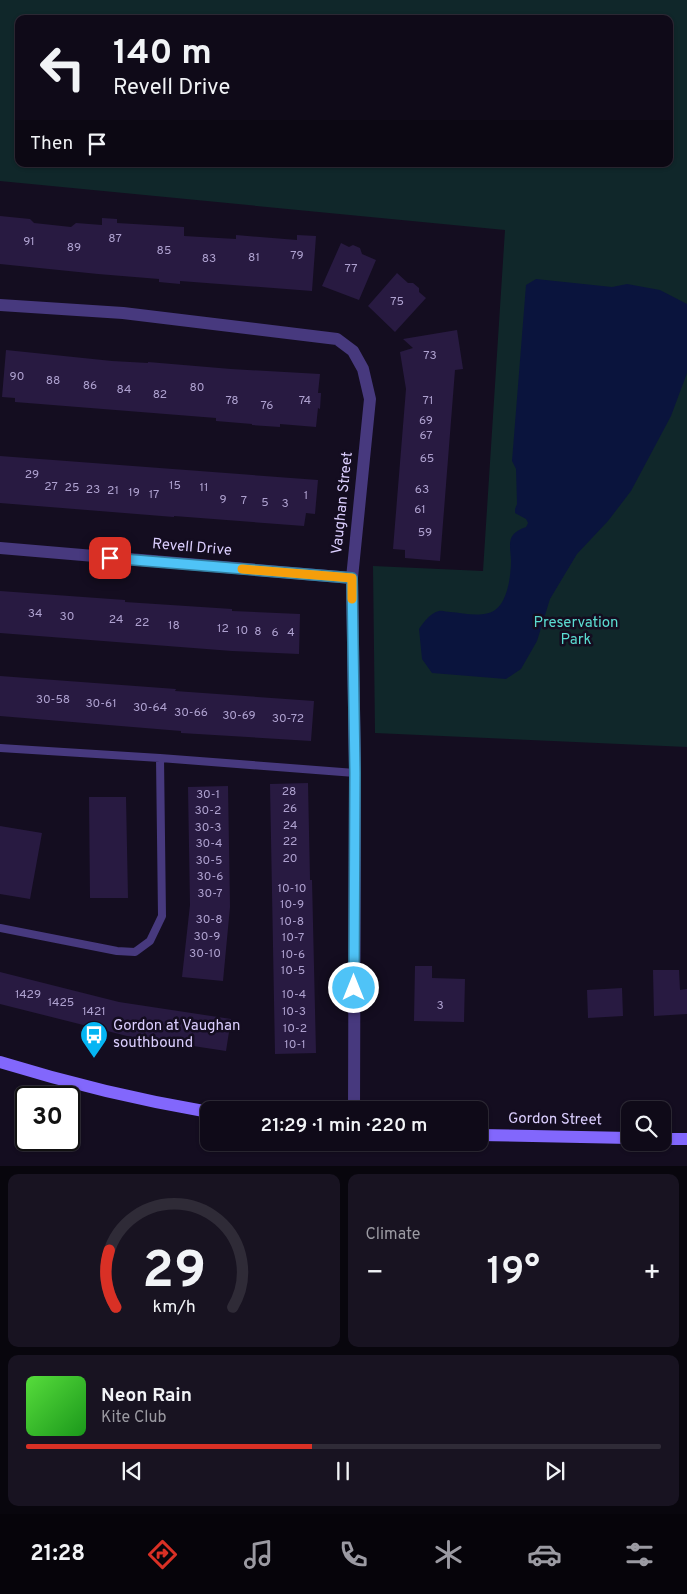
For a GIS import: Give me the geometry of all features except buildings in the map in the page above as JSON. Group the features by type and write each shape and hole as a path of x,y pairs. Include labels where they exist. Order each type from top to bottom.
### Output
{"main road":[{"path":"0,1062 37,1074 148,1102 200,1111"},
{"name":"Gordon Street","path":"488,1135 621,1138"},
{"path":"671,1139 687,1139"}],"street":[{"name":"Vaughan Street","path":"0,305 123,313 337,339 353,351 363,368 370,399 352,578 355,773 354,1101"},
{"name":"Revell Drive","path":"0,548 352,578"}],"lane":[{"path":"0,748 355,773"},
{"path":"0,928 117,952 135,952 150,941 162,916 160,758"}],"green space":[{"name":"Preservation Park","path":"0,0 687,0 687,747 375,733 373,566 483,571 505,230 0,181"}],"shaded area":[{"path":"536,279 612,287 627,284 660,290 687,304 687,373 671,416 631,491 608,521 577,554 550,599 537,641 521,669 506,679 432,673 422,659 419,629 430,616 439,611 485,614 495,610 506,594 511,566 510,544 512,536 526,527 528,523 526,519 515,513 517,504 516,469 512,461 526,285"}],"slow traffic":[{"path":"242,569 352,578 352,599"}],"place":[{"name":"Gordon at Vaughan southbound","path":"94,1059"}],"route":[{"path":"110,558 352,578 355,773 354,988"}]}
